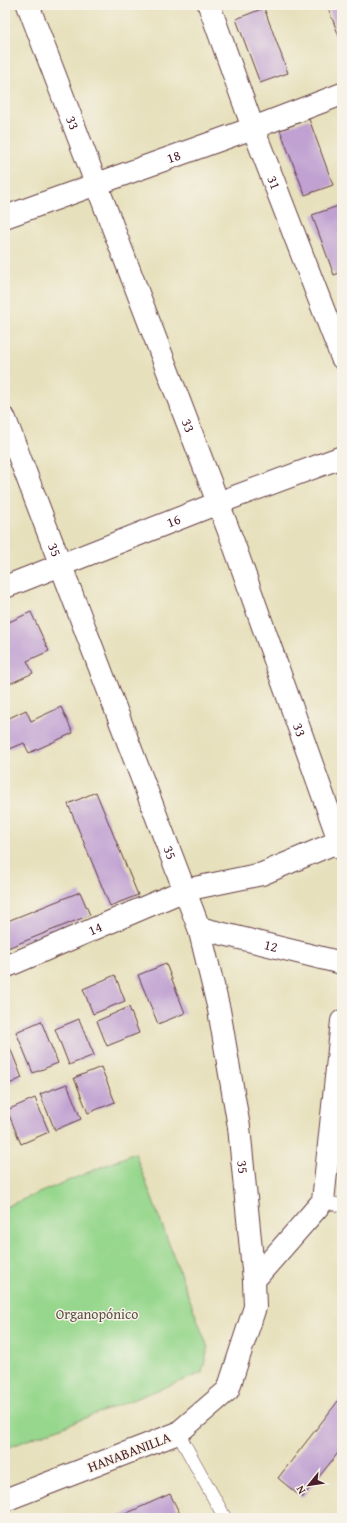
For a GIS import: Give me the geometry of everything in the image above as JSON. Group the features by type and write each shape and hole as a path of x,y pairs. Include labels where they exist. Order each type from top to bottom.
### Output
{"street":[{"name":"33","path":"28,5 218,503 341,843"},
{"name":"31","path":"209,5 253,128 342,358"},
{"name":"18","path":"5,217 253,128 342,94"},
{"name":"35","path":"5,419 199,928 219,1010 239,1127 254,1280 255,1307"},
{"name":"16","path":"5,586 218,503 342,457"},
{"name":"14","path":"5,968 185,890 262,874 341,843"},
{"name":"12","path":"199,928 342,963"},
{"path":"254,1280 333,1203 342,1021"},
{"name":"HANABANILLA","path":"5,1500 178,1433 228,1390 255,1307"}],"lane":[{"path":"178,1433 226,1518"}],"green space":[{"name":"Organopónico","path":"135,1153 208,1348 202,1373 7,1448 5,1443 5,1207"}],"building":[{"path":"327,5 342,5 342,44"},
{"path":"264,8 288,73 260,83 236,19"},
{"path":"309,119 333,185 305,195 280,130"},
{"path":"341,205 342,272 334,275 312,215"},
{"path":"31,612 49,651 27,661 33,673 5,686 5,613 9,622"},
{"path":"61,707 73,733 29,753 24,743 5,751 5,720 26,710 31,721"},
{"path":"96,792 138,895 110,906 68,804"},
{"path":"80,892 90,915 5,949 5,922"},
{"path":"166,964 185,1013 158,1024 138,975"},
{"path":"115,975 125,1001 93,1014 83,989"},
{"path":"129,1007 139,1033 107,1046 97,1021"},
{"path":"79,1019 94,1055 69,1065 55,1029"},
{"path":"41,1021 58,1063 33,1073 16,1032"},
{"path":"5,1035 22,1078 5,1086"},
{"path":"101,1067 115,1102 88,1113 74,1078"},
{"path":"67,1084 81,1119 55,1130 40,1094"},
{"path":"35,1098 49,1132 21,1144 7,1110"},
{"path":"342,1396 342,1448 302,1498 278,1478"},
{"path":"170,1494 182,1518 116,1518"}]}
